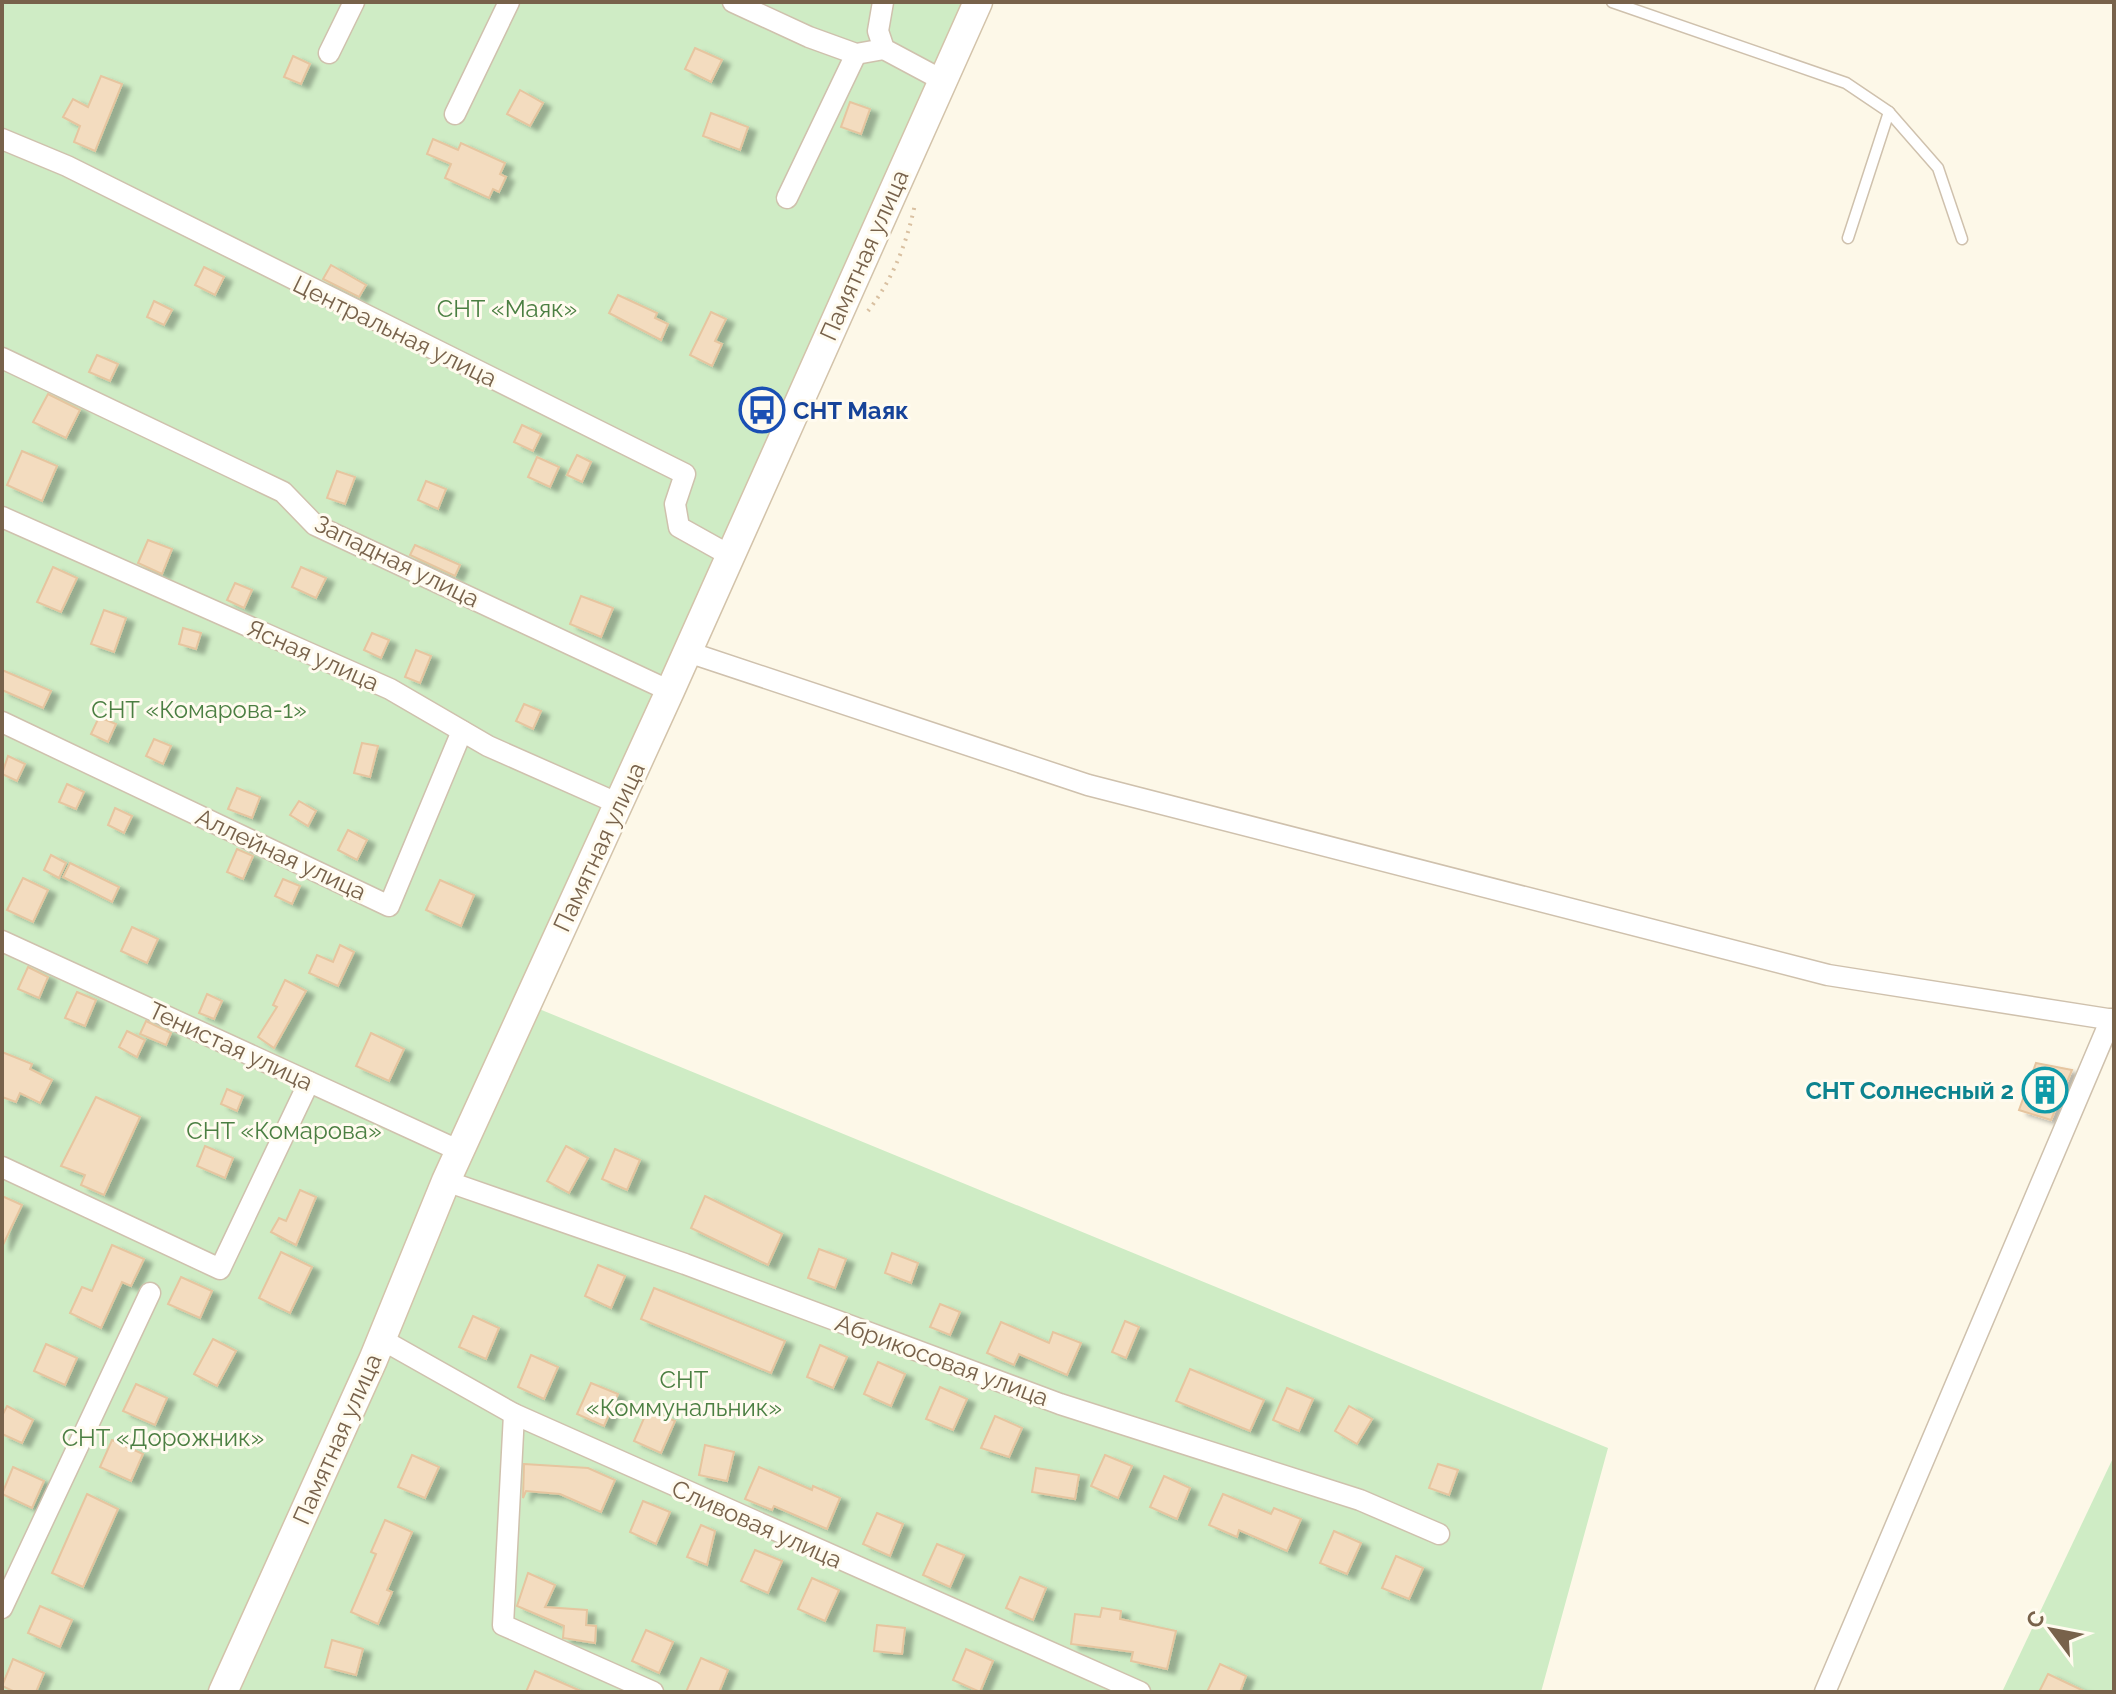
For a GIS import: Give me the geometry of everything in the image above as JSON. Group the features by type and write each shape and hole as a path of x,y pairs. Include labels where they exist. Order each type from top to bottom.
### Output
{"street":[{"path":"329,53 354,2"},
{"path":"455,114 509,2"},
{"path":"733,2 809,37 856,54 884,49 942,80"},
{"path":"883,2 878,31 884,49"},
{"name":"Памятная улица","path":"223,1692 381,1339 446,1181 688,652 978,2"},
{"path":"787,198 856,54"},
{"name":"Центральная улица","path":"2,139 67,166 685,474 675,504 679,527 731,556"},
{"name":"Западная улица","path":"2,358 283,492 315,525 670,691"},
{"name":"Ясная улица","path":"2,517 390,689 462,731 619,804"},
{"path":"688,652 1104,789 1828,975 2112,1019 1825,1692"},
{"name":"Аллейная улица","path":"2,722 389,906 462,731"},
{"name":"Тенистая улица","path":"2,941 460,1151"},
{"path":"2,1167 220,1269 309,1082"},
{"name":"Абрикосовая улица","path":"446,1181 685,1264 1060,1404 1360,1500 1439,1534"},
{"path":"2,1608 150,1293"},
{"name":"Сливовая улица","path":"381,1339 514,1414 1140,1692"},
{"path":"514,1414 503,1625 653,1692"}],"lane":[{"path":"1612,2 1846,83 1889,112 1938,168 1962,239"},
{"path":"1848,238 1889,112"}],"green space":[{"path":"2,2 978,2 527,1004 1608,1448 1541,1692 2,1692"},
{"path":"2114,1456 2114,1692 2002,1692"}],"building":[{"path":"695,48 722,60 711,82 685,69"},
{"path":"293,56 310,64 301,84 284,77"},
{"path":"101,76 122,84 95,151 74,142 80,126 63,117 73,99 88,107"},
{"path":"520,90 543,103 530,126 507,114"},
{"path":"850,102 870,109 861,134 841,127"},
{"path":"711,113 748,127 740,150 703,136"},
{"path":"433,139 458,150 461,143 505,163 500,174 506,177 499,192 493,189 489,198 445,178 451,164 427,154"},
{"path":"331,265 366,285 359,297 323,279"},
{"path":"204,267 224,277 215,295 195,285"},
{"path":"618,295 657,313 655,318 668,324 661,340 609,313"},
{"path":"154,301 172,310 164,325 147,317"},
{"path":"711,312 726,319 715,341 722,344 712,366 690,355"},
{"path":"97,355 118,364 110,381 89,372"},
{"path":"48,394 80,410 66,438 33,422"},
{"path":"522,425 541,434 533,451 514,442"},
{"path":"22,451 57,466 42,501 7,485"},
{"path":"577,455 591,462 582,482 567,475"},
{"path":"537,457 559,467 550,487 528,477"},
{"path":"337,471 355,477 345,504 327,498"},
{"path":"426,481 446,489 438,509 418,500"},
{"path":"148,540 172,549 162,574 138,563"},
{"path":"415,545 460,565 455,576 410,555"},
{"path":"53,567 77,578 61,612 37,602"},
{"path":"301,567 326,578 316,598 292,587"},
{"path":"235,583 252,590 244,608 227,600"},
{"path":"581,596 613,608 601,637 570,624"},
{"path":"104,610 126,618 114,652 91,644"},
{"path":"183,628 201,633 196,649 179,644"},
{"path":"372,633 389,640 381,658 364,650"},
{"path":"416,650 431,656 420,683 405,677"},
{"path":"2,670 51,691 43,708 2,690"},
{"path":"524,704 541,711 533,729 516,721"},
{"path":"99,717 116,724 108,742 91,734"},
{"path":"154,739 171,746 163,764 146,756"},
{"path":"362,743 378,746 370,777 354,773"},
{"path":"8,756 25,764 17,781 2,774"},
{"path":"67,784 84,792 76,809 59,802"},
{"path":"237,788 260,797 252,818 228,809"},
{"path":"299,801 316,811 308,826 290,815"},
{"path":"115,808 132,816 124,833 108,825"},
{"path":"348,830 367,840 357,860 338,850"},
{"path":"237,849 253,856 243,879 227,872"},
{"path":"51,855 66,863 59,878 44,870"},
{"path":"70,863 119,887 112,902 63,877"},
{"path":"23,878 48,890 33,922 7,910"},
{"path":"283,879 300,886 292,904 275,896"},
{"path":"440,880 474,895 461,926 426,910"},
{"path":"132,927 158,939 147,963 121,951"},
{"path":"340,945 354,952 338,986 309,973 317,955 333,962"},
{"path":"28,967 48,977 39,998 18,989"},
{"path":"285,980 306,991 274,1048 258,1037 277,1007 273,1005"},
{"path":"77,992 96,1000 85,1026 65,1018"},
{"path":"207,994 222,1001 214,1019 199,1013"},
{"path":"146,1021 171,1033 166,1045 140,1034"},
{"path":"127,1031 145,1040 137,1057 119,1047"},
{"path":"371,1033 404,1049 389,1081 356,1066"},
{"path":"2,1052 32,1064 30,1069 52,1080 40,1103 20,1093 16,1102 2,1097"},
{"name":"СНТ Солнесный 2","path":"2036,1063 2072,1070 2051,1120 2019,1110"},
{"path":"227,1089 243,1096 237,1111 221,1104"},
{"path":"96,1097 140,1117 104,1195 81,1185 85,1175 61,1166"},
{"path":"205,1146 233,1158 225,1178 197,1166"},
{"path":"566,1146 588,1158 569,1193 547,1181"},
{"path":"615,1149 640,1160 627,1190 602,1179"},
{"path":"300,1190 316,1197 296,1245 271,1232 279,1218 286,1221"},
{"path":"2,1196 22,1205 2,1247"},
{"path":"705,1196 782,1234 768,1265 691,1228"},
{"path":"112,1245 144,1259 131,1286 122,1282 101,1328 70,1313 82,1287 92,1291"},
{"path":"819,1249 846,1259 835,1288 808,1278"},
{"path":"281,1252 312,1267 290,1313 259,1298"},
{"path":"892,1253 918,1263 911,1283 885,1273"},
{"path":"598,1265 625,1276 611,1308 585,1296"},
{"path":"181,1277 212,1291 200,1318 168,1304"},
{"path":"654,1288 785,1341 771,1373 641,1319"},
{"path":"940,1304 960,1312 950,1335 930,1327"},
{"path":"473,1316 499,1328 486,1359 459,1347"},
{"path":"1125,1321 1139,1327 1126,1358 1112,1352"},
{"path":"1001,1322 1049,1343 1053,1332 1081,1343 1067,1375 1019,1354 1014,1365 987,1353"},
{"path":"213,1339 236,1351 217,1386 194,1374"},
{"path":"46,1344 77,1358 65,1385 34,1371"},
{"path":"820,1345 847,1357 833,1388 807,1377"},
{"path":"531,1355 558,1367 544,1399 518,1387"},
{"path":"878,1362 905,1374 891,1406 864,1394"},
{"path":"1190,1369 1264,1400 1250,1431 1176,1401"},
{"path":"591,1383 618,1394 604,1426 577,1414"},
{"path":"136,1384 167,1398 155,1425 123,1411"},
{"path":"940,1387 967,1399 953,1430 926,1419"},
{"path":"1287,1388 1313,1399 1299,1431 1273,1420"},
{"path":"7,1406 33,1420 22,1443 2,1434 2,1416"},
{"path":"1349,1406 1372,1419 1357,1444 1335,1431"},
{"path":"648,1409 675,1421 661,1453 634,1441"},
{"path":"995,1416 1022,1428 1009,1457 981,1448"},
{"path":"112,1440 143,1454 131,1481 100,1467"},
{"path":"705,1445 734,1452 727,1481 699,1475"},
{"path":"412,1455 439,1467 425,1498 398,1487"},
{"path":"1105,1455 1132,1466 1118,1498 1091,1486"},
{"path":"524,1464 588,1468 615,1480 601,1512 560,1494 526,1491 523,1498"},
{"path":"1438,1464 1458,1470 1449,1495 1429,1488"},
{"path":"13,1467 44,1481 32,1508 2,1494"},
{"path":"759,1467 812,1490 813,1486 840,1498 827,1529 774,1506 772,1510 745,1499"},
{"path":"1036,1468 1079,1475 1075,1499 1032,1492"},
{"path":"1164,1476 1190,1488 1177,1519 1150,1507"},
{"path":"87,1494 118,1509 83,1587 52,1573"},
{"path":"1223,1494 1271,1514 1274,1508 1301,1519 1287,1551 1239,1530 1237,1537 1209,1525"},
{"path":"643,1501 670,1512 656,1544 630,1532"},
{"path":"877,1513 903,1524 890,1556 863,1544"},
{"path":"385,1520 412,1532 387,1590 392,1592 378,1624 351,1612 376,1554 371,1552"},
{"path":"701,1525 715,1531 707,1565 687,1557"},
{"path":"1334,1531 1361,1543 1347,1574 1320,1563"},
{"path":"937,1544 964,1555 950,1587 923,1575"},
{"path":"755,1550 782,1561 768,1593 741,1581"},
{"path":"1396,1556 1423,1568 1409,1599 1382,1588"},
{"path":"528,1573 555,1585 545,1607 587,1610 586,1625 596,1626 595,1643 563,1638 564,1626 517,1606"},
{"path":"1020,1577 1046,1588 1033,1620 1006,1608"},
{"path":"812,1578 839,1590 825,1621 798,1609"},
{"path":"40,1606 72,1620 60,1647 28,1633"},
{"path":"1102,1608 1121,1611 1120,1619 1176,1631 1167,1669 1131,1661 1133,1652 1071,1644 1075,1614 1100,1617"},
{"path":"877,1625 905,1628 902,1654 874,1651"},
{"path":"646,1630 673,1642 659,1673 632,1661"},
{"path":"332,1640 363,1649 356,1675 325,1667"},
{"path":"966,1649 993,1661 980,1692 953,1680"},
{"path":"701,1658 728,1670 719,1692 686,1692"},
{"path":"13,1659 44,1673 36,1692 15,1692 2,1686"},
{"path":"1220,1664 1246,1676 1240,1692 1207,1692"},
{"path":"535,1671 583,1692 526,1692"},
{"path":"2048,1674 2086,1692 2039,1692"}],"place":[{"name":"СНТ Маяк","path":"762,410"},
{"name":"СНТ Солнесный 2","path":"2045,1090"}],"park label":[{"name":"СНТ «Маяк»","path":"507,308"},
{"name":"СНТ «Комарова-1»","path":"199,709"},
{"name":"СНТ «Комарова»","path":"284,1130"},
{"name":"СНТ «Коммунальник»","path":"684,1393"},
{"name":"СНТ «Дорожник»","path":"163,1437"}]}
